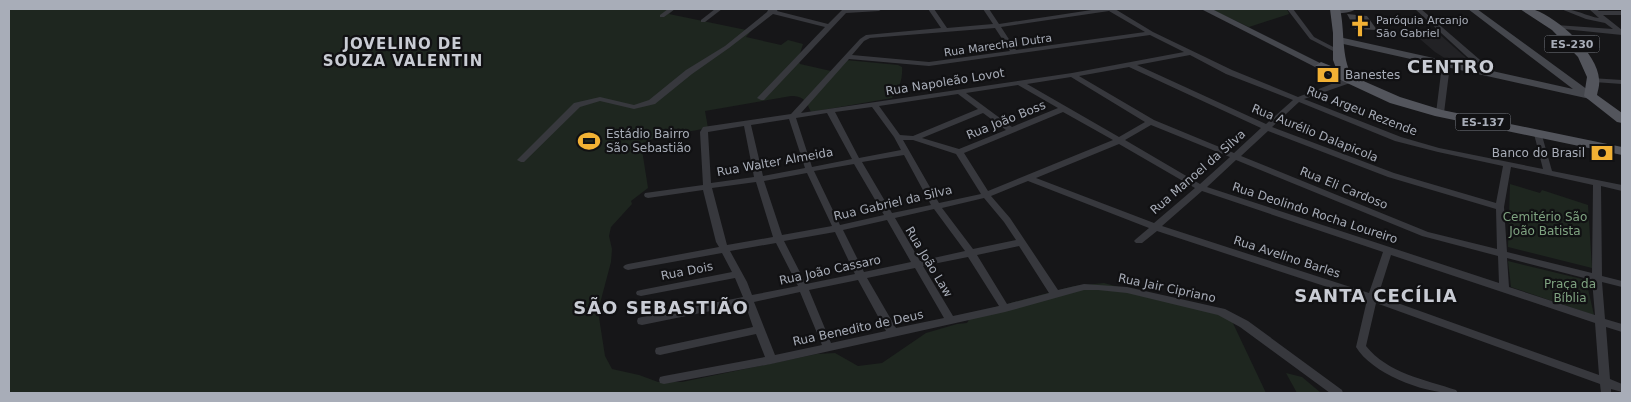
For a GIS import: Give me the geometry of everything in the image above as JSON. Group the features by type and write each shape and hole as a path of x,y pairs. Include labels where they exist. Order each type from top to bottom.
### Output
{"main road":[{"name":"ES-230","path":"1525,9 1554,25 1586,59 1594,80"},
{"path":"1335,10 1340,66 1349,79"},
{"path":"1321,66 1338,49"},
{"name":"ES-137","path":"1321,66 1395,100 1440,112 1622,151"},
{"path":"1594,80 1593,98 1622,118"}],"street":[{"path":"662,16 672,9"},
{"path":"703,21 719,9"},
{"path":"521,160 578,105 600,100 634,107 652,102 689,72 727,48 770,9 828,26"},
{"path":"761,98 845,10 879,9"},
{"path":"931,9 945,30"},
{"path":"986,9 1016,53"},
{"path":"894,333 860,275 809,169 792,118 848,58 862,40 872,35 998,26 1110,9"},
{"name":"Rua Argeu Rezende","path":"1110,9 1151,33 1229,72 1398,139 1438,150 1622,188"},
{"path":"1205,9 1321,66"},
{"path":"1290,9 1312,38 1338,49 1446,65 1593,98"},
{"path":"1335,10 1352,9"},
{"path":"1418,9 1491,74"},
{"path":"1472,9 1593,98"},
{"path":"1564,9 1588,18 1607,20"},
{"path":"1595,11 1620,31"},
{"path":"1595,11 1622,13"},
{"path":"1554,25 1620,31"},
{"name":"Rua Marechal Dutra","path":"848,58 929,64 1151,33"},
{"name":"Rua Napoleão Lovot","path":"707,187 704,132 712,128 792,118 1072,74 1190,53"},
{"name":"Rua Aurélio Dalapicola","path":"1129,64 1266,128 1391,175 1500,207"},
{"path":"1440,112 1446,65"},
{"name":"Rua Eli Cardoso","path":"1072,74 1151,122 1425,234 1622,284"},
{"name":"Rua Manoel da Silva","path":"1139,241 1298,99 1349,79"},
{"path":"1594,80 1622,82"},
{"name":"Rua Deolindo Rocha Loureiro","path":"1018,82 1200,188 1622,328"},
{"path":"959,91 1011,130"},
{"path":"874,104 898,137 936,206 971,253 1005,308"},
{"name":"Rua João Boss","path":"958,152 1063,109"},
{"path":"914,138 983,110"},
{"name":"Rua João Law","path":"830,111 889,218 950,320"},
{"name":"Rua Gabriel da Silva","path":"628,267 889,218 986,195 1118,141 1151,122"},
{"path":"747,123 759,179 779,240 804,289 828,347"},
{"path":"1538,134 1548,172"},
{"path":"898,137 914,138 958,152 986,195 1007,220 1056,294"},
{"name":"Rua Walter Almeida","path":"648,195 759,179 905,152"},
{"path":"1504,288 1500,207 1506,164"},
{"name":"Rua Avelino Barles","path":"1029,178 1155,226 1372,298 1622,388"},
{"path":"1597,182 1597,278 1606,393"},
{"path":"707,187 724,248 738,274 772,360"},
{"name":"Rua João Cassaro","path":"642,321 804,289 860,275 917,265 1022,242"},
{"path":"1388,250 1372,298 1361,348 1369,358 1382,367 1452,393"},
{"name":"Rua Dois","path":"641,293 738,274"},
{"name":"Rua Jair Cipriano","path":"1056,294 1084,287 1127,290 1222,312 1244,324 1338,393"},
{"name":"Rua Benedito de Deus","path":"664,380 772,360 1005,308 1056,294"},
{"path":"660,351 760,329"}],"shaded area":[{"path":"1413,33 1438,33 1472,63 1451,62 1435,52"}],"green space":[{"path":"9,9 675,9 669,14 751,31 746,37 781,45 788,40 803,44 798,60 800,64 831,71 846,60 898,65 902,67 901,80 892,98 811,112 804,100 791,96 705,111 708,128 654,138 643,143 642,150 648,188 631,201 632,204 611,227 609,236 612,249 611,262 598,311 605,356 612,369 639,375 658,382 682,382 817,354 835,353 858,366 882,363 926,333 967,323 973,313 1074,286 1104,283 1230,317 1266,393 9,393"},
{"path":"1211,9 1287,9 1289,14 1249,27"},
{"name":"Cemitério São João Batista","path":"1510,184 1540,193 1542,190 1588,205 1592,268 1508,247"},
{"name":"Praça da Bíblia","path":"1508,261 1586,280 1594,315 1511,287"},
{"path":"1286,373 1302,377 1321,393 1297,393"}],"building":[{"path":"1347,14 1367,16 1377,30 1355,29"}],"place":[{"name":"Paróquia Arcanjo São Gabriel","path":"1360,26"},
{"name":"Banestes","path":"1328,75"},
{"name":"Estádio Bairro São Sebastião","path":"589,141"},
{"name":"Banco do Brasil","path":"1602,153"}],"district":[{"name":"JOVELINO DE SOUZA VALENTIN","path":"403,52"},
{"name":"CENTRO","path":"1451,67"},
{"name":"SANTA CECÍLIA","path":"1376,296"},
{"name":"SÃO SEBASTIÃO","path":"661,308"}]}
